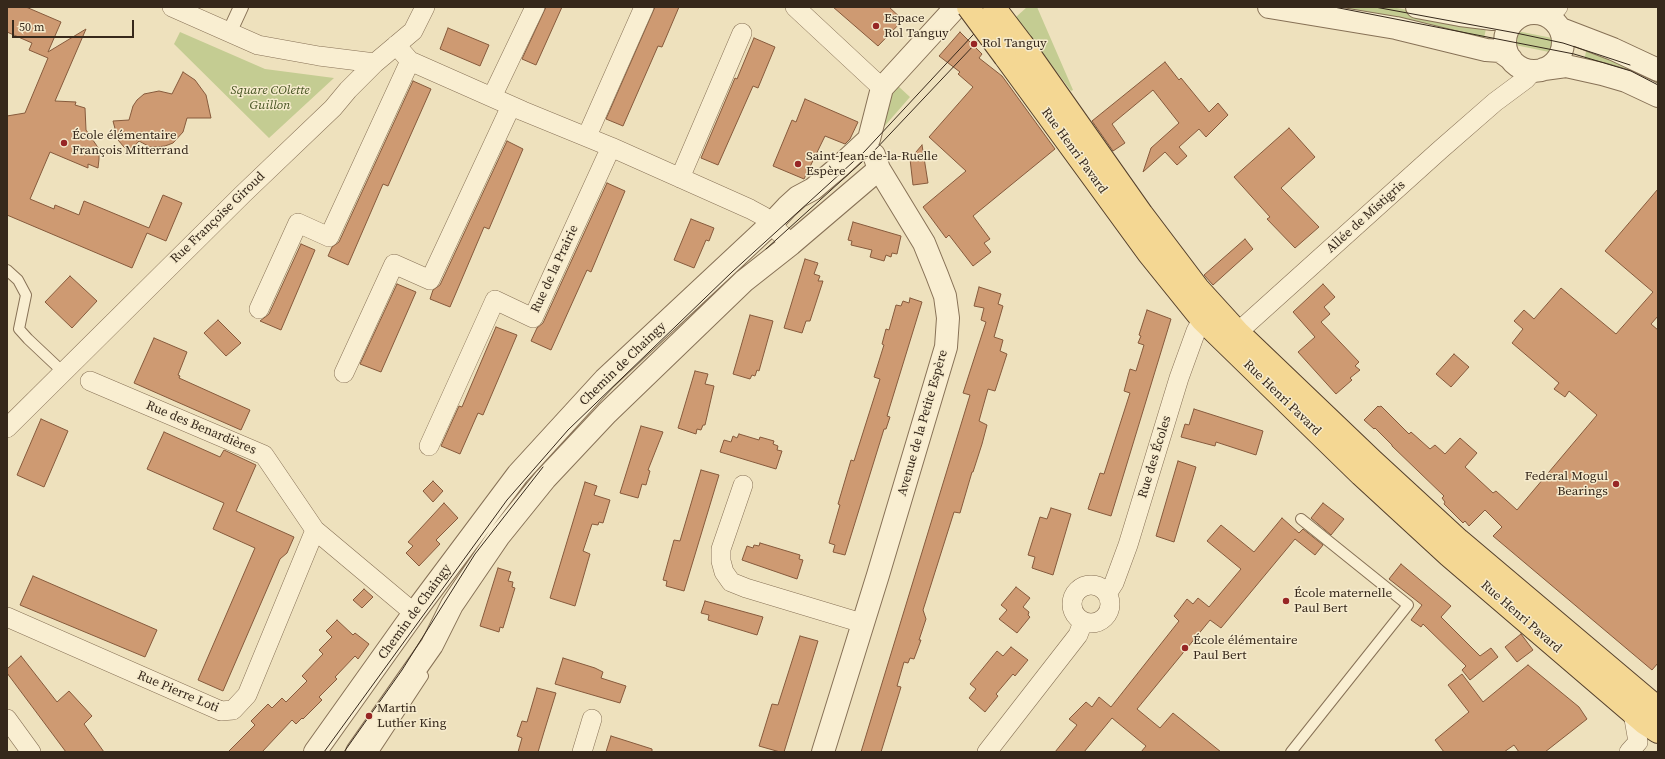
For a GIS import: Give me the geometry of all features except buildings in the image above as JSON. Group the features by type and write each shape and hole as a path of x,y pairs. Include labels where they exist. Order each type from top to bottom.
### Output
{"main road":[{"name":"Rue Henri Pavard","path":"968,7 1014,51 1198,288 1238,332 1372,460 1459,540 1658,708"},
{"name":"Rue Henri Pavard","path":"994,7 1014,51 1148,253 1202,320 1361,475 1438,545 1644,723 1658,732"}],"street":[{"path":"172,7 258,46 375,63"},
{"path":"229,33 241,7"},
{"name":"Rue Françoise Giroud","path":"7,428 243,194 333,108 348,90 375,63 413,31 426,7"},
{"path":"492,97 535,7"},
{"path":"587,136 644,7"},
{"path":"795,7 882,88"},
{"path":"869,139 882,88 956,7"},
{"path":"1269,7 1396,28 1486,50 1500,51 1526,66 1566,66 1602,74 1626,81 1658,96"},
{"path":"1416,7 1460,16 1517,18"},
{"path":"1526,66 1507,52 1505,43 1506,34 1510,25 1517,18 1536,12 1555,17 1612,49 1658,70"},
{"path":"1526,66 1559,58 1563,49 1563,38 1555,17"},
{"path":"680,178 742,34"},
{"path":"396,45 410,61 511,106 587,136 750,209 763,216 791,244"},
{"path":"258,308 298,223 330,237 410,61"},
{"name":"Allée de Mistigris","path":"1238,332 1495,102 1526,66"},
{"path":"344,373 394,264 430,280 511,106"},
{"name":"Avenue de la Petite Espère","path":"823,752 946,347 948,318 945,296 929,254 878,169 869,139"},
{"name":"Chemin de Chaingy","path":"315,752 485,516 545,443 605,379 798,197 813,189 869,139"},
{"name":"Rue de la Prairie","path":"429,446 495,300 533,318 612,147"},
{"name":"Chemin de Chaingy","path":"356,752 436,648 452,606 499,536 546,479 608,413 744,281 791,244 878,169"},
{"name":"Rue des Écoles","path":"1083,622 1099,622 1106,616 1109,609 1110,601 1107,594 1114,583 1128,545 1179,378 1196,331 1202,320"},
{"name":"Rue des Benardières","path":"90,381 264,455 315,530 414,613"},
{"path":"743,485 721,549 721,561 724,572 731,582 746,588 862,623"},
{"name":"Rue Pierre Loti","path":"7,617 221,711 233,710 246,695 315,530"},
{"path":"987,752 1078,635 1083,622 1075,614 1072,607 1073,598 1080,588 1090,585 1096,586 1107,594"},
{"path":"1629,752 1638,742 1633,713"},
{"path":"7,719 31,752"},
{"path":"582,752 592,719"}],"lane":[{"path":"7,270 18,280 26,295 20,329 28,339 63,372"},
{"path":"1291,752 1408,606 1301,518"},
{"path":"372,752 430,667"}],"green space":[{"path":"1027,7 1037,7 1073,90 1071,91 1016,17"},
{"path":"1309,7 1391,7 1487,24 1483,43"},
{"path":"1517,31 1557,39 1554,53 1515,45"},
{"name":"Square COlette Guillon","path":"180,32 265,69 334,78 269,138 174,44"},
{"path":"1588,44 1658,77 1658,91 1583,64"},
{"path":"897,85 910,97 882,129 890,96"}],"tram line":[{"path":"324,752 507,500 568,430 732,272 864,152 999,7"},
{"path":"766,249 873,152 1010,7"},
{"path":"1334,7 1574,54 1631,71 1658,85"},
{"path":"1375,7 1563,43 1630,65"},
{"path":"344,752 402,670 475,554 543,467"}],"place":[{"name":"Espace Rol Tanguy","path":"876,26"},
{"name":"Rol Tanguy","path":"974,44"},
{"name":"École élémentaire François Mitterrand","path":"64,143"},
{"name":"Saint-Jean-de-la-Ruelle Espère","path":"798,164"},
{"name":"Federal Mogul Bearings","path":"1616,484"},
{"name":"École maternelle Paul Bert","path":"1286,601"},
{"name":"École élémentaire Paul Bert","path":"1185,648"},
{"name":"Martin Luther King","path":"369,716"}]}
